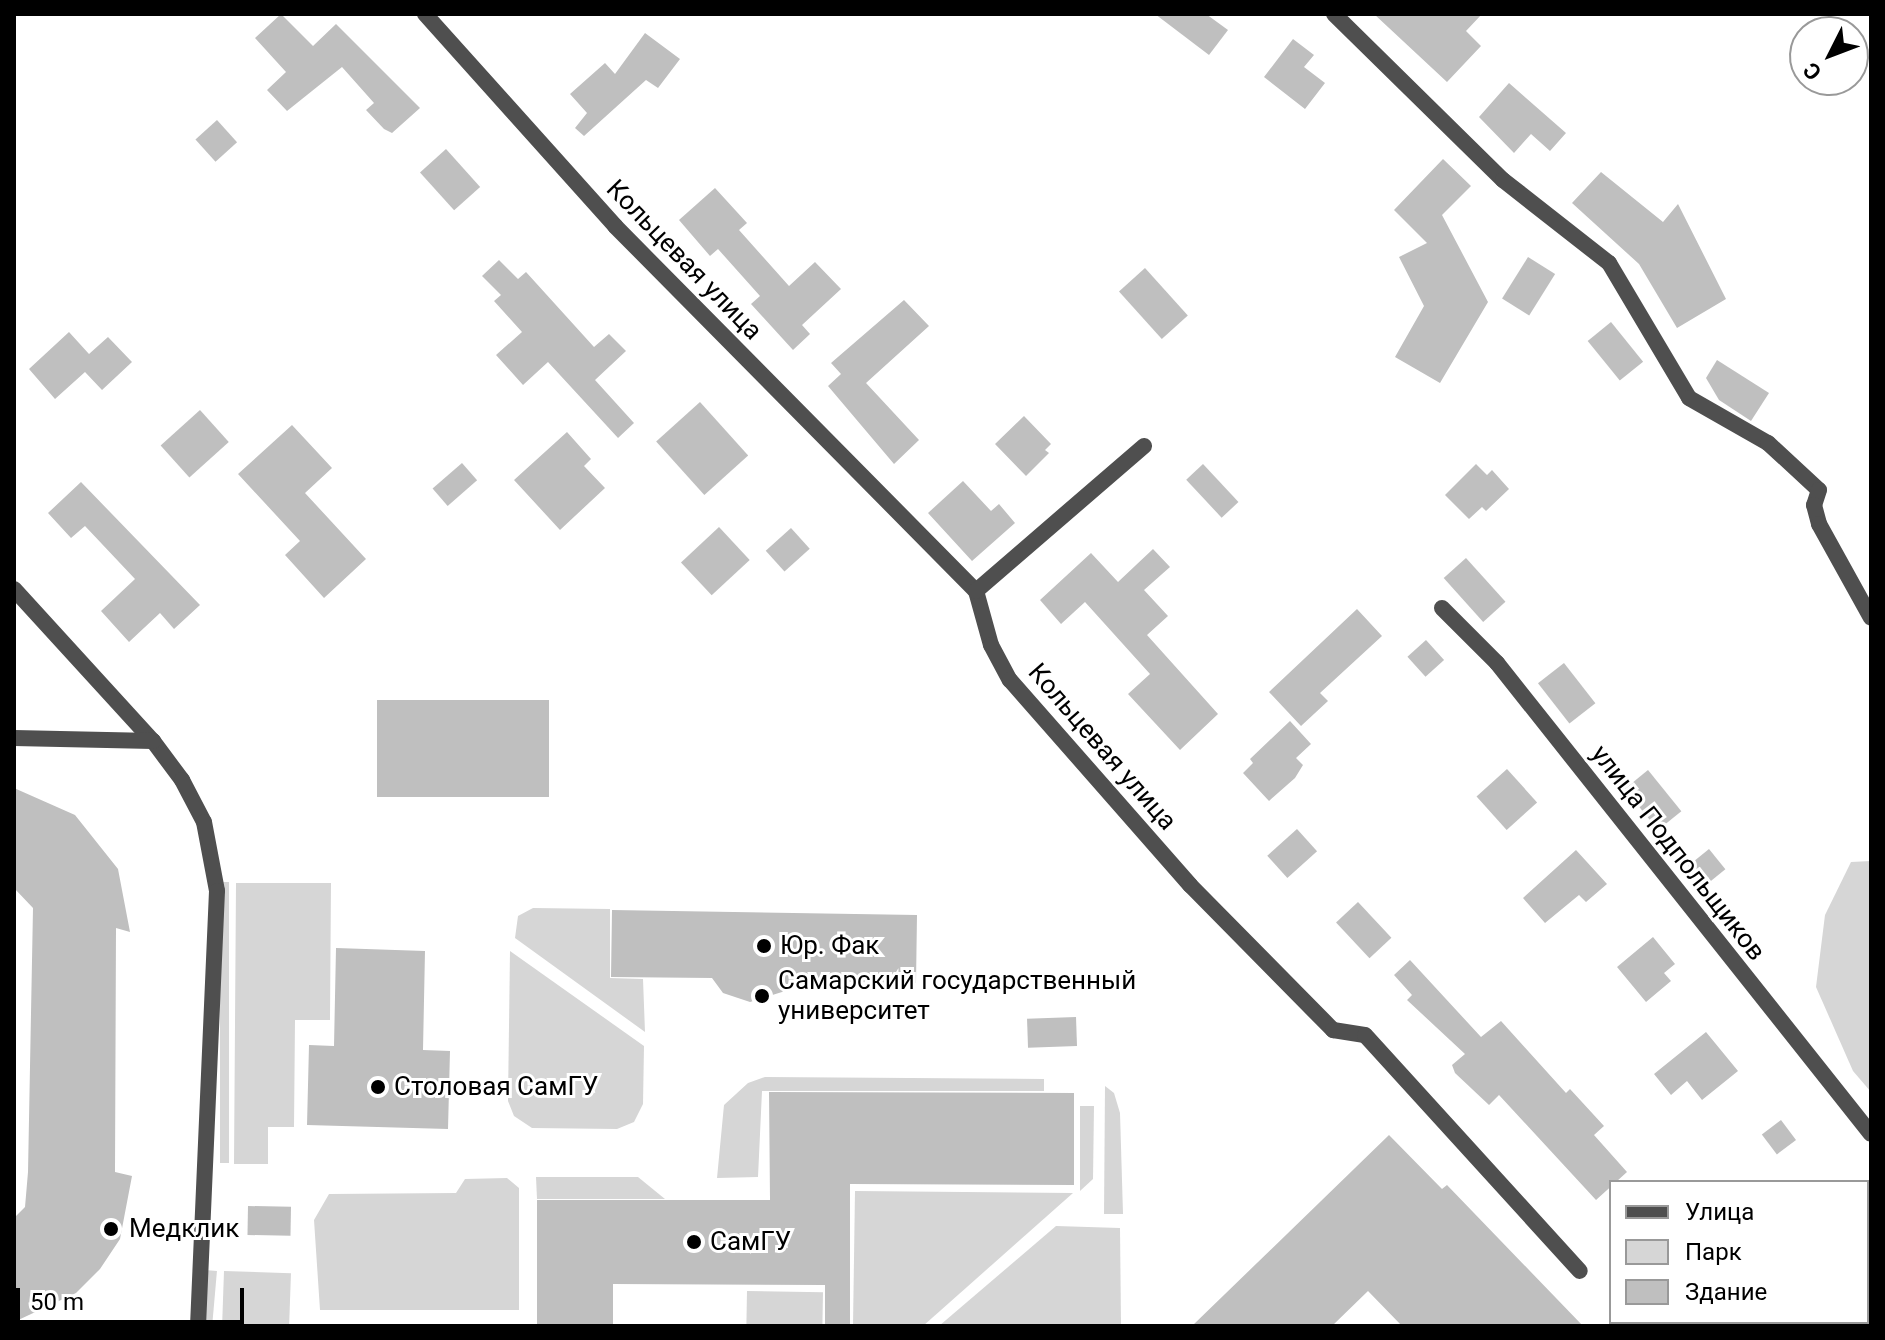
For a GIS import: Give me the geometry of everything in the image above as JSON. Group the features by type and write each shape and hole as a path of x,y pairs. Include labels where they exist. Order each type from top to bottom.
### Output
{"street":[{"name":"Кольцевая улица","path":"425,14 615,226 976,591 991,645 1010,680 1190,885 1333,1030 1365,1035 1580,1271"},
{"path":"1334,14 1503,180 1609,263 1689,398 1768,443 1819,490 1814,505 1819,524 1871,618"},
{"path":"976,591 1144,446"},
{"path":"14,589 153,741 182,780 204,822 217,891 198,1326"},
{"name":"улица Подпольщиков","path":"1442,608 1497,663 1871,1134"},
{"path":"14,738 153,741"}],"green space":[{"path":"1871,861 1871,1092 1853,1071 1816,987 1825,915 1851,862"},
{"path":"220,882 229,882 229,1163 220,1163"},
{"path":"236,883 331,883 330,1020 295,1020 294,1127 268,1127 268,1164 234,1164"},
{"path":"533,908 610,909 610,978 643,979 645,1032 515,938 518,916"},
{"path":"510,951 644,1046 643,1104 634,1122 617,1129 532,1128 514,1116 508,1101"},
{"path":"765,1077 1044,1079 1044,1091 762,1091 758,1177 717,1178 724,1105 748,1083"},
{"path":"1105,1086 1114,1093 1120,1113 1123,1214 1104,1214"},
{"path":"1080,1106 1094,1106 1093,1179 1080,1191"},
{"path":"536,1177 638,1177 665,1199 537,1199"},
{"path":"507,1178 519,1188 519,1310 320,1310 314,1220 329,1194 456,1193 465,1179"},
{"path":"855,1191 1073,1193 923,1326 853,1326"},
{"path":"1056,1226 1120,1228 1121,1326 939,1326"},
{"path":"205,1270 217,1271 212,1326 200,1326"},
{"path":"224,1271 291,1273 289,1326 222,1326"},
{"path":"747,1291 823,1292 822,1326 746,1326"}],"building":[{"path":"281,14 313,46 336,24 420,108 392,133 384,129 366,110 374,103 342,67 287,111 267,90 286,72 255,38"},
{"path":"1155,14 1206,14 1228,30 1209,55"},
{"path":"1374,14 1482,14 1466,31 1481,46 1447,82"},
{"path":"645,33 680,59 658,88 646,80 584,136 575,128 587,113 570,94 605,63 615,74"},
{"path":"1293,39 1314,55 1304,67 1325,83 1305,109 1264,77"},
{"path":"1509,83 1566,133 1550,151 1531,134 1514,153 1479,117"},
{"path":"217,120 237,142 216,162 195,139"},
{"path":"446,149 480,187 454,210 420,172"},
{"path":"1443,159 1471,186 1442,215 1488,302 1440,383 1395,357 1424,306 1399,257 1427,243 1394,210"},
{"path":"1601,172 1663,222 1678,204 1726,299 1677,328 1639,264 1572,203"},
{"path":"715,188 747,223 739,230 789,286 815,262 841,289 802,325 810,334 793,350 751,304 760,296 718,249 710,256 679,220"},
{"path":"1528,257 1555,274 1529,316 1502,299"},
{"path":"499,260 518,279 526,272 594,347 609,334 626,351 595,380 634,423 618,438 548,362 523,385 496,355 522,332 494,301 501,295 482,276"},
{"path":"1145,268 1188,316 1162,339 1119,291"},
{"path":"904,300 929,326 866,383 919,440 894,464 828,386 841,374 831,363"},
{"path":"1611,322 1643,362 1620,381 1588,341"},
{"path":"69,332 89,354 108,337 132,362 102,390 85,372 55,399 29,369"},
{"path":"1717,360 1769,393 1751,421 1719,400 1706,378"},
{"path":"700,402 748,456 704,495 656,441"},
{"path":"200,410 229,442 189,477 161,445"},
{"path":"1024,416 1051,444 1045,450 1049,453 1026,476 995,444"},
{"path":"292,425 332,468 305,493 366,559 324,598 285,555 300,541 238,474"},
{"path":"567,432 591,459 584,466 605,488 560,530 514,480"},
{"path":"462,463 477,480 448,506 433,489"},
{"path":"1203,464 1238,502 1222,518 1186,480"},
{"path":"1476,464 1487,475 1492,470 1509,489 1486,511 1482,507 1469,519 1445,495"},
{"path":"963,481 991,511 999,504 1015,523 972,561 928,513"},
{"path":"81,482 200,605 174,629 160,613 129,642 101,611 135,579 85,526 71,538 48,513"},
{"path":"719,527 750,560 712,595 681,562"},
{"path":"791,528 810,549 784,572 766,551"},
{"path":"1153,549 1170,567 1144,590 1168,616 1147,635 1218,714 1180,750 1128,694 1150,674 1085,602 1061,624 1040,600 1091,553 1118,582"},
{"path":"1466,558 1505,602 1483,622 1444,578"},
{"path":"1357,609 1382,636 1320,693 1328,701 1301,726 1269,692"},
{"path":"1426,640 1444,660 1425,677 1407,657"},
{"path":"1564,663 1595,703 1569,724 1538,683"},
{"path":"377,700 549,700 549,797 377,797"},
{"path":"1290,721 1311,744 1296,758 1303,765 1295,778 1269,801 1243,773 1253,763 1250,759"},
{"path":"1507,769 1537,802 1507,830 1477,796"},
{"path":"1648,770 1681,811 1658,830 1625,789"},
{"path":"14,788 75,815 118,869 130,932 116,928 115,1172 132,1176 120,1239 100,1269 76,1293 14,1322 14,1218 25,1207 28,1172 33,908 14,888"},
{"path":"1297,829 1317,851 1287,878 1267,856"},
{"path":"1709,849 1725,869 1704,886 1688,866"},
{"path":"1576,850 1607,884 1586,902 1579,895 1545,923 1523,898"},
{"path":"1358,902 1391,938 1369,958 1336,922"},
{"name":"Юр. Фак","path":"612,910 917,915 916,983 793,981 782,992 750,1002 723,993 712,978 611,977"},
{"path":"1653,937 1675,964 1664,973 1671,981 1646,1002 1617,967"},
{"path":"336,948 425,951 423,1050 450,1051 448,1129 307,1125 309,1045 334,1046"},
{"path":"1410,960 1481,1037 1501,1021 1566,1093 1570,1089 1604,1126 1594,1135 1627,1172 1618,1180 1609,1180 1609,1188 1596,1200 1499,1095 1489,1105 1455,1073 1452,1065 1465,1054 1407,1000 1412,995 1394,975"},
{"path":"1076,1017 1077,1046 1028,1048 1027,1019"},
{"path":"1706,1032 1738,1071 1702,1100 1687,1081 1671,1095 1654,1074"},
{"name":"СамГУ","path":"769,1092 1074,1093 1074,1185 850,1184 850,1326 825,1326 825,1285 613,1284 613,1326 537,1326 537,1200 770,1200"},
{"path":"1781,1120 1796,1140 1777,1154 1762,1134"},
{"path":"1389,1135 1442,1189 1447,1185 1583,1326 1402,1326 1368,1291 1332,1326 1192,1326"},
{"path":"248,1206 291,1207 290,1236 247,1235"}],"place":[{"name":"Юр. Фак","path":"764,946"},
{"name":"Самарский государственный университет","path":"762,996"},
{"name":"Столовая СамГУ","path":"378,1087"},
{"name":"Медклик","path":"111,1229"},
{"name":"СамГУ","path":"694,1242"}]}
